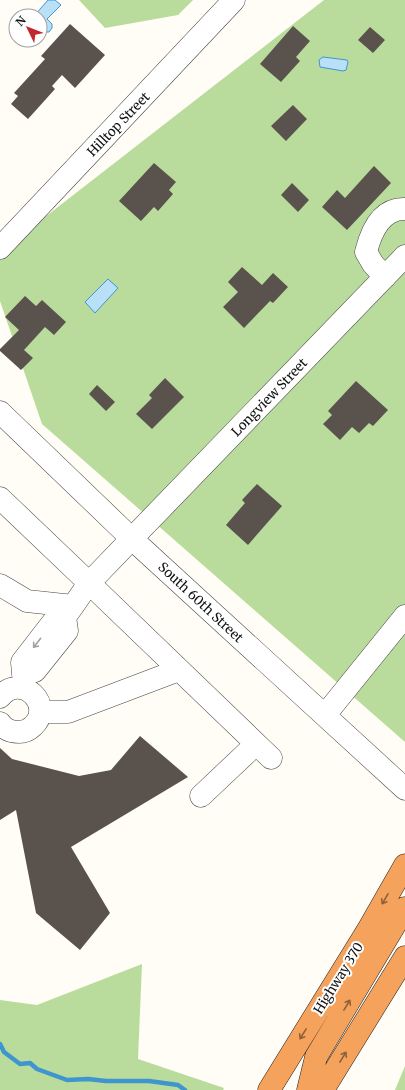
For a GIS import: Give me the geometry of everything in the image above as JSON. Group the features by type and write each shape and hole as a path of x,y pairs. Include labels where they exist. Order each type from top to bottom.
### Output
{"highway":[{"name":"Highway 370","path":"269,1090 369,928 405,865"},
{"path":"308,1090 316,1057 405,908"},
{"path":"323,1090 405,957"}],"street":[{"name":"Hilltop Street","path":"0,248 234,0"},
{"path":"385,277 372,264 366,252 371,234 383,216 395,210 405,209"},
{"name":"Longview Street","path":"69,611 88,583 405,256"},
{"name":"South 60th Street","path":"0,412 132,539 405,789"},
{"path":"0,498 263,751 201,796"},
{"path":"0,585 27,601 69,611"},
{"path":"0,723 7,730 22,732 29,730 38,719 40,712 39,704 36,698 31,692 13,686 22,662 53,622 69,611"},
{"path":"325,715 405,616"},
{"path":"40,712 68,712 179,670"}],"green space":[{"path":"79,0 193,0 178,15 105,28"},
{"path":"324,0 405,0 405,742 42,424 0,301 0,252"},
{"path":"142,964 138,1059 224,1088 223,1090 0,1090 0,1000 37,1005"},
{"path":"405,1066 405,1090 395,1090"}],"water":[{"path":"48,0 55,0 61,5 48,18 48,8 41,8"},
{"path":"48,20 52,24 52,28 49,32"},
{"path":"323,57 347,60 346,70 343,71 320,67 319,60"},
{"path":"108,279 118,288 95,313 85,302"}],"building":[{"path":"70,24 105,55 75,88 62,75 52,86 55,89 28,119 11,104 18,96 14,93 45,59 41,56"},
{"path":"293,26 310,41 296,57 300,61 281,82 260,64"},
{"path":"370,27 385,40 373,53 358,40"},
{"path":"293,105 307,119 286,141 271,126"},
{"path":"154,163 176,182 169,190 173,194 158,211 154,207 141,221 119,201"},
{"path":"374,166 391,183 347,230 322,207 337,190 345,198"},
{"path":"292,183 309,200 298,212 281,195"},
{"path":"242,267 262,285 273,273 288,287 273,303 270,301 244,328 223,307 238,292 228,282"},
{"path":"25,296 36,306 42,300 66,322 54,335 45,327 24,350 33,358 21,370 0,351 0,349 19,330 5,317"},
{"path":"165,378 184,397 152,429 136,414 152,398 149,395"},
{"path":"356,381 388,410 373,426 369,423 359,433 352,427 340,440 323,424 332,415 328,411"},
{"path":"97,385 115,402 106,411 89,394"},
{"path":"257,484 282,506 248,545 226,525 245,503 242,500"},
{"path":"140,736 188,777 71,847 110,913 80,950 36,913 16,810 0,820 0,748 12,759 79,776 111,770"}],"waterway":[{"path":"0,1044 4,1052 20,1064 30,1063 37,1069 67,1080 88,1079 106,1081 149,1081 178,1085 185,1090"}]}
